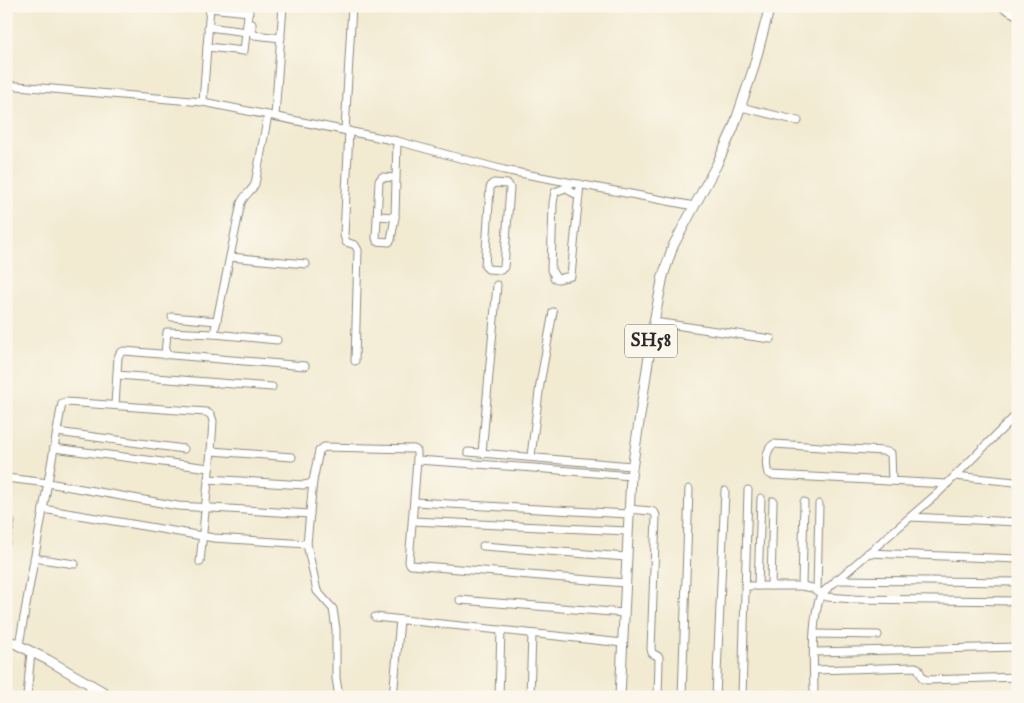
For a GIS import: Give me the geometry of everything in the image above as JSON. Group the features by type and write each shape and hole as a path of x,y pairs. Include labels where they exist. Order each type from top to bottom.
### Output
{"main road":[{"name":"SH58","path":"620,697 627,531 632,466 663,276 673,246 726,144 741,107 770,6"},
{"path":"6,639 32,651 112,697"}],"street":[{"path":"214,334 241,203 255,184 272,115 284,6"},
{"path":"352,6 344,235 346,242 355,244 358,250 355,361"},
{"path":"1000,6 1018,16"},
{"path":"203,102 210,7 251,8"},
{"path":"251,8 252,31 254,35 281,38"},
{"path":"207,47 242,52 245,49 251,8"},
{"path":"208,27 247,32"},
{"path":"6,85 203,102 397,141 502,169 694,206"},
{"path":"741,107 798,121"},
{"path":"395,178 380,178 376,240 389,242 391,240 395,217 397,141"},
{"path":"500,183 502,169"},
{"path":"500,183 508,184 510,188 504,268 501,270 486,268 484,262 490,188 492,184 500,183"},
{"path":"579,196 570,191 568,187 555,192 551,234 551,270 555,276 554,278 571,276 579,196 580,184"},
{"path":"377,216 395,217"},
{"path":"230,256 306,264"},
{"path":"482,453 497,285"},
{"path":"532,456 540,384 553,312"},
{"path":"172,317 217,321"},
{"path":"654,322 771,339"},
{"path":"165,354 167,332 277,340"},
{"path":"115,405 118,357 124,351 305,366"},
{"path":"117,375 272,387"},
{"path":"19,645 62,403 206,412 211,415 213,421 211,451 200,562"},
{"path":"819,593 947,484 1018,414"},
{"path":"57,432 184,449"},
{"path":"892,481 891,453 774,444 770,445 768,449 766,468 772,476 947,484"},
{"path":"339,697 336,678 336,629 333,610 316,591 307,544 313,481 319,451 324,447 414,449 417,451 411,566 625,583"},
{"path":"54,448 209,468"},
{"path":"211,451 292,457"},
{"path":"468,452 632,466"},
{"path":"417,460 631,476"},
{"path":"955,476 1015,482"},
{"path":"6,478 48,483 178,506 310,514"},
{"path":"208,479 304,485 313,481"},
{"path":"682,697 689,489"},
{"path":"742,697 748,490"},
{"path":"716,697 725,491"},
{"path":"758,586 761,498"},
{"path":"771,586 773,501"},
{"path":"415,502 628,512 651,510 655,513 651,649 652,653 659,657 658,697"},
{"path":"802,586 804,502"},
{"path":"814,697 816,609 819,593 819,504"},
{"path":"43,509 203,536 307,544"},
{"path":"910,517 1018,522"},
{"path":"413,521 627,531"},
{"path":"6,543 11,522"},
{"path":"483,546 626,557"},
{"path":"868,553 1018,559"},
{"path":"34,558 75,564"},
{"path":"836,580 1018,582"},
{"path":"745,586 802,586 834,598 863,600 1018,601"},
{"path":"460,600 624,613"},
{"path":"375,617 623,643"},
{"path":"393,697 400,620"},
{"path":"499,697 501,630"},
{"path":"530,697 532,634"},
{"path":"815,634 878,635"},
{"path":"815,652 1018,647"},
{"path":"27,697 32,651"},
{"path":"814,670 918,668 923,679 927,680 1018,677"},
{"path":"88,697 90,684"}]}
